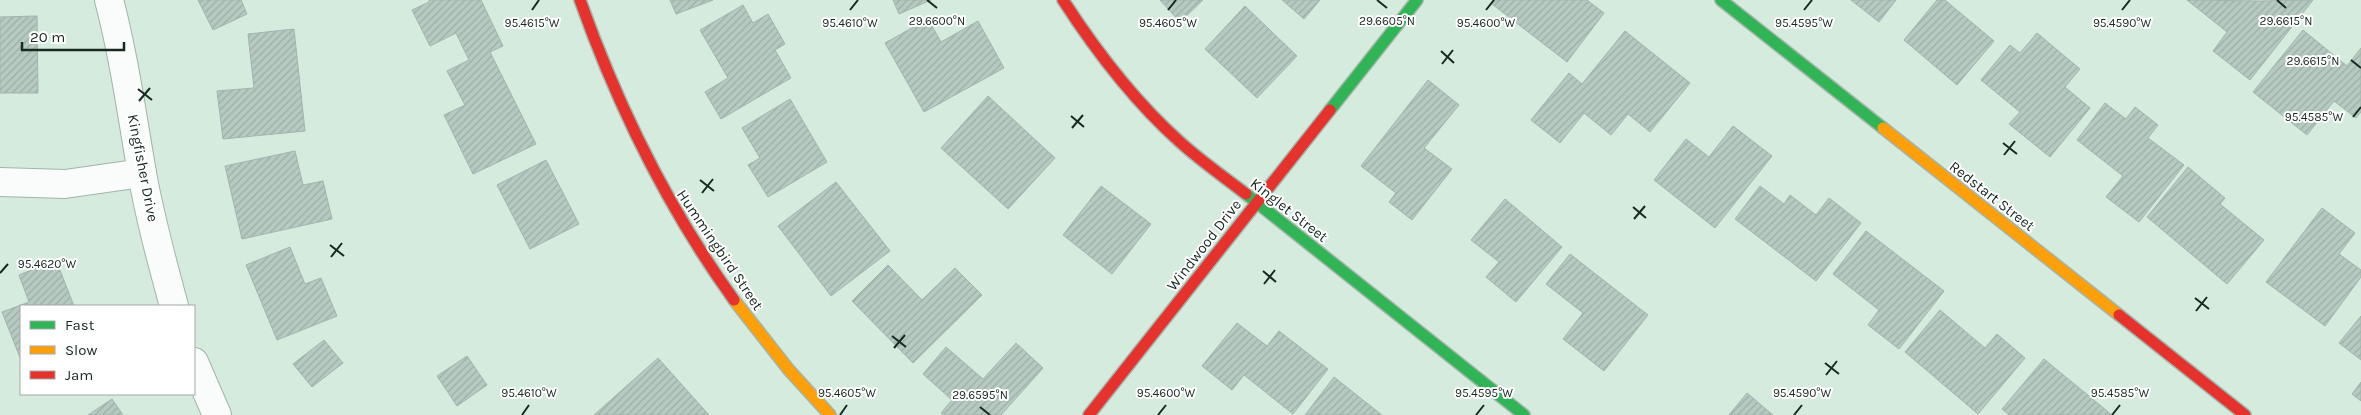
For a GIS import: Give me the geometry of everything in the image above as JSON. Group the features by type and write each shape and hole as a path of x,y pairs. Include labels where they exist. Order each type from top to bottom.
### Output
{"street":[{"name":"Kingfisher Drive","path":"109,0 122,48 142,173 162,264 174,305"},
{"name":"Hummingbird Street","path":"580,0 625,116 666,198 709,266 762,336 830,415"},
{"name":"Kinglet Street","path":"1063,0 1091,41 1140,103 1180,142 1524,415"},
{"name":"Windwood Drive","path":"1089,415 1417,0"},
{"name":"Redstart Street","path":"1721,0 2246,415"},
{"path":"0,182 66,184 142,173"},
{"path":"195,364 217,415"}],"building":[{"path":"198,0 241,0 247,14 213,30"},
{"path":"429,0 481,0 503,46 490,52 536,144 473,174 444,115 465,105 447,71 469,60 456,33 430,46 412,10 429,2"},
{"path":"670,0 713,0 676,14"},
{"path":"893,0 931,0 899,14"},
{"path":"1160,0 1203,0 1180,22"},
{"path":"1282,0 1320,0 1304,19"},
{"path":"1495,0 1587,0 1604,13 1567,62 1492,4"},
{"path":"1851,0 1896,0 1879,22"},
{"path":"1937,0 1945,0 1994,41 1957,85 1904,40"},
{"path":"2187,0 2313,0 2250,80 2213,51 2227,32"},
{"path":"743,5 753,23 768,14 785,44 775,50 791,78 721,119 705,92 728,78 700,30"},
{"path":"1245,6 1297,56 1257,98 1205,49"},
{"path":"37,16 38,93 0,93 0,17"},
{"path":"928,19 941,42 978,21 1004,68 924,112 885,43"},
{"path":"294,29 305,131 223,139 217,91 254,88 248,34"},
{"path":"2303,30 2347,66 2361,48 2361,112 2356,118 2334,101 2307,135 2253,92"},
{"path":"1625,31 1690,83 1650,132 1628,114 1611,135 1584,113 1560,143 1531,120 1569,73 1582,84"},
{"path":"2037,33 2080,69 2065,87 2090,108 2050,157 2009,124 2020,112 1981,80 2010,45 2020,53"},
{"path":"1428,80 1459,105 1424,148 1452,169 1412,220 1389,202 1396,193 1361,166"},
{"path":"988,96 1055,158 1008,209 941,148"},
{"path":"790,99 827,162 768,197 748,165 760,158 742,128"},
{"path":"2105,103 2126,119 2135,107 2158,125 2148,138 2184,165 2139,222 2106,197 2123,176 2077,140"},
{"path":"1733,126 1772,156 1715,228 1654,180 1686,139 1709,157"},
{"path":"295,151 303,185 323,181 332,219 242,239 225,166"},
{"path":"546,160 579,224 530,249 497,185"},
{"path":"2188,167 2225,198 2220,204 2264,240 2227,284 2147,217"},
{"path":"836,182 890,251 831,296 778,226"},
{"path":"1101,186 1151,224 1112,274 1063,235"},
{"path":"1760,186 1784,204 1790,195 1816,215 1829,198 1861,223 1816,281 1735,219"},
{"path":"1505,199 1562,247 1516,302 1486,277 1499,262 1471,240"},
{"path":"2322,208 2355,233 2339,254 2361,270 2361,277 2325,326 2266,282"},
{"path":"1866,231 1944,291 1899,349 1868,325 1879,310 1833,274"},
{"path":"290,247 305,284 321,278 337,316 277,340 246,265"},
{"path":"1570,254 1648,315 1604,371 1563,339 1583,313 1546,284"},
{"path":"56,260 74,305 21,305 29,302 19,275"},
{"path":"888,265 922,300 955,268 982,295 913,363 852,301"},
{"path":"20,305 20,357 2,312"},
{"path":"1940,310 1985,348 1997,334 2025,358 1978,414 1905,352"},
{"path":"2361,316 2361,360 2339,343"},
{"path":"1237,323 1267,346 1279,331 1328,369 1293,414 1244,375 1232,390 1202,366"},
{"path":"324,340 343,363 312,387 293,364"},
{"path":"1016,343 1043,368 1001,415 944,415 941,413 952,400 923,374 946,347 983,379"},
{"path":"467,356 487,385 457,406 437,376"},
{"path":"658,358 709,415 594,415"},
{"path":"2044,359 2112,415 2009,415 2002,409"},
{"path":"1334,377 1382,415 1305,415"},
{"path":"2361,382 2361,401 2352,394"},
{"path":"1747,393 1773,415 1729,415"},
{"path":"112,399 123,415 88,415"}],"traffic: fast":[{"path":"1330,110 1417,0"},
{"path":"1721,0 1883,128"},
{"path":"1246,194 1524,415"}],"traffic: slow":[{"path":"1883,128 2119,315"},
{"path":"734,300 789,370 830,415"}],"traffic: jam":[{"path":"580,0 611,79 646,155 687,229 734,300"},
{"path":"1063,0 1102,57 1147,110 1188,149 1246,194"},
{"path":"1089,415 1330,110"},
{"path":"2119,315 2245,415"}]}
